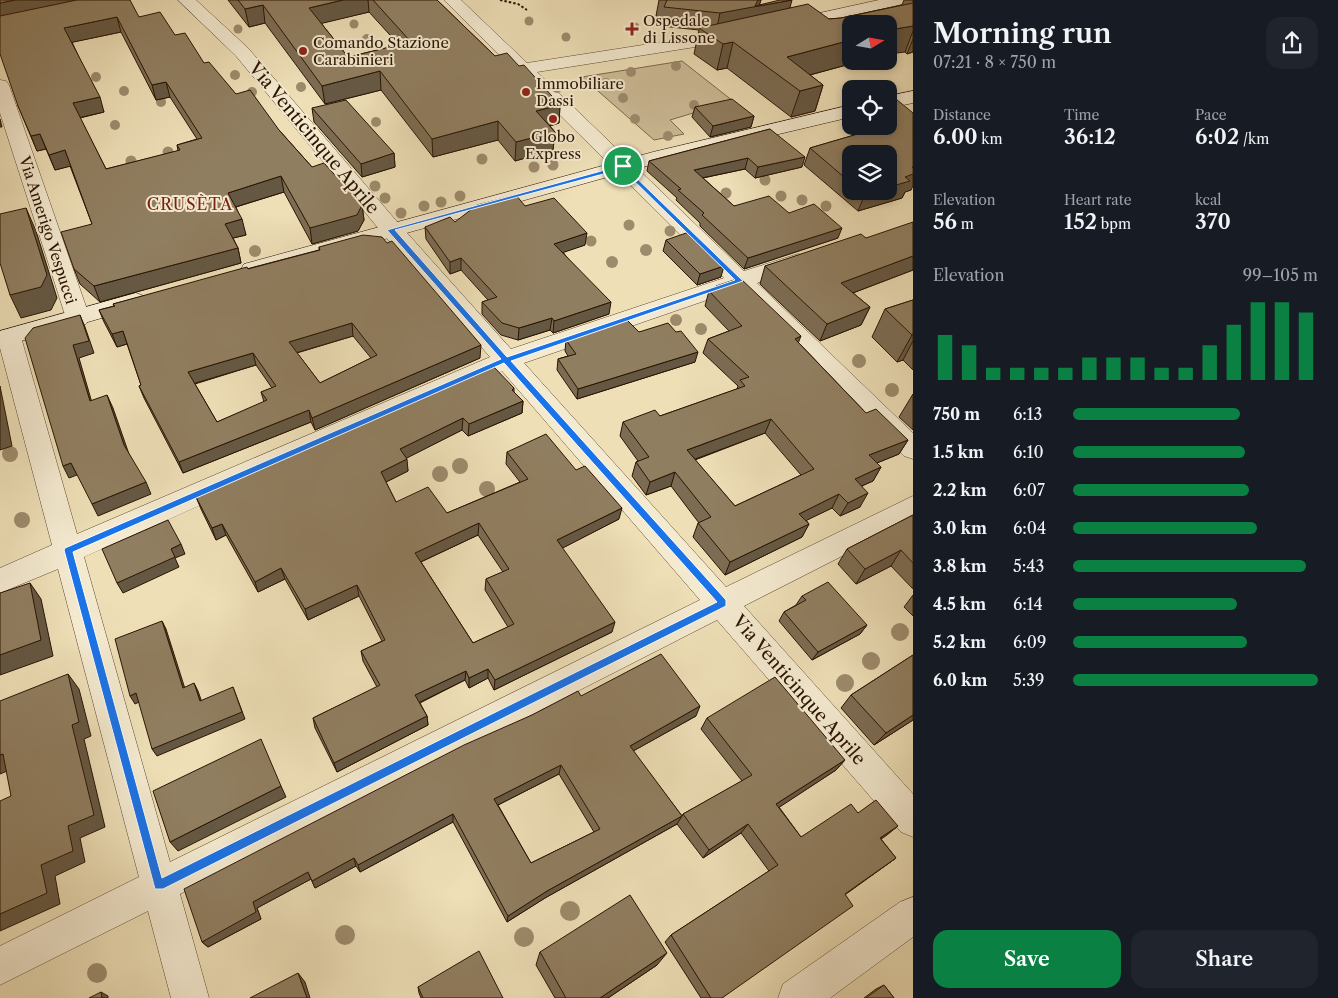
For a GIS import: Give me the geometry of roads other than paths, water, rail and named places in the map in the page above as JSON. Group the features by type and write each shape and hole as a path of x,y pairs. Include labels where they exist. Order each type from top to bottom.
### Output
{"street":[{"name":"Via Venticinque Aprile","path":"186,0 242,52 391,230 913,820"},
{"path":"452,0 913,449"},
{"path":"775,28 901,0"},
{"path":"524,69 746,34"},
{"name":"Via Amerigo Vespucci","path":"0,85 78,318"},
{"path":"897,100 913,97"},
{"path":"229,275 623,166 842,113"},
{"path":"0,581 506,360 821,253"},
{"path":"154,296 5,338 68,550 190,998"},
{"path":"0,966 913,507"},
{"path":"797,998 913,915"}],"place":[{"name":"Ospedale di Lissone","path":"632,29"},
{"name":"Comando Stazione Carabinieri","path":"303,51"},
{"name":"Immobiliare Dassi","path":"526,92"},
{"name":"Globo Express","path":"553,119"}],"district":[{"name":"CRUSÈTA","path":"190,204"}]}
